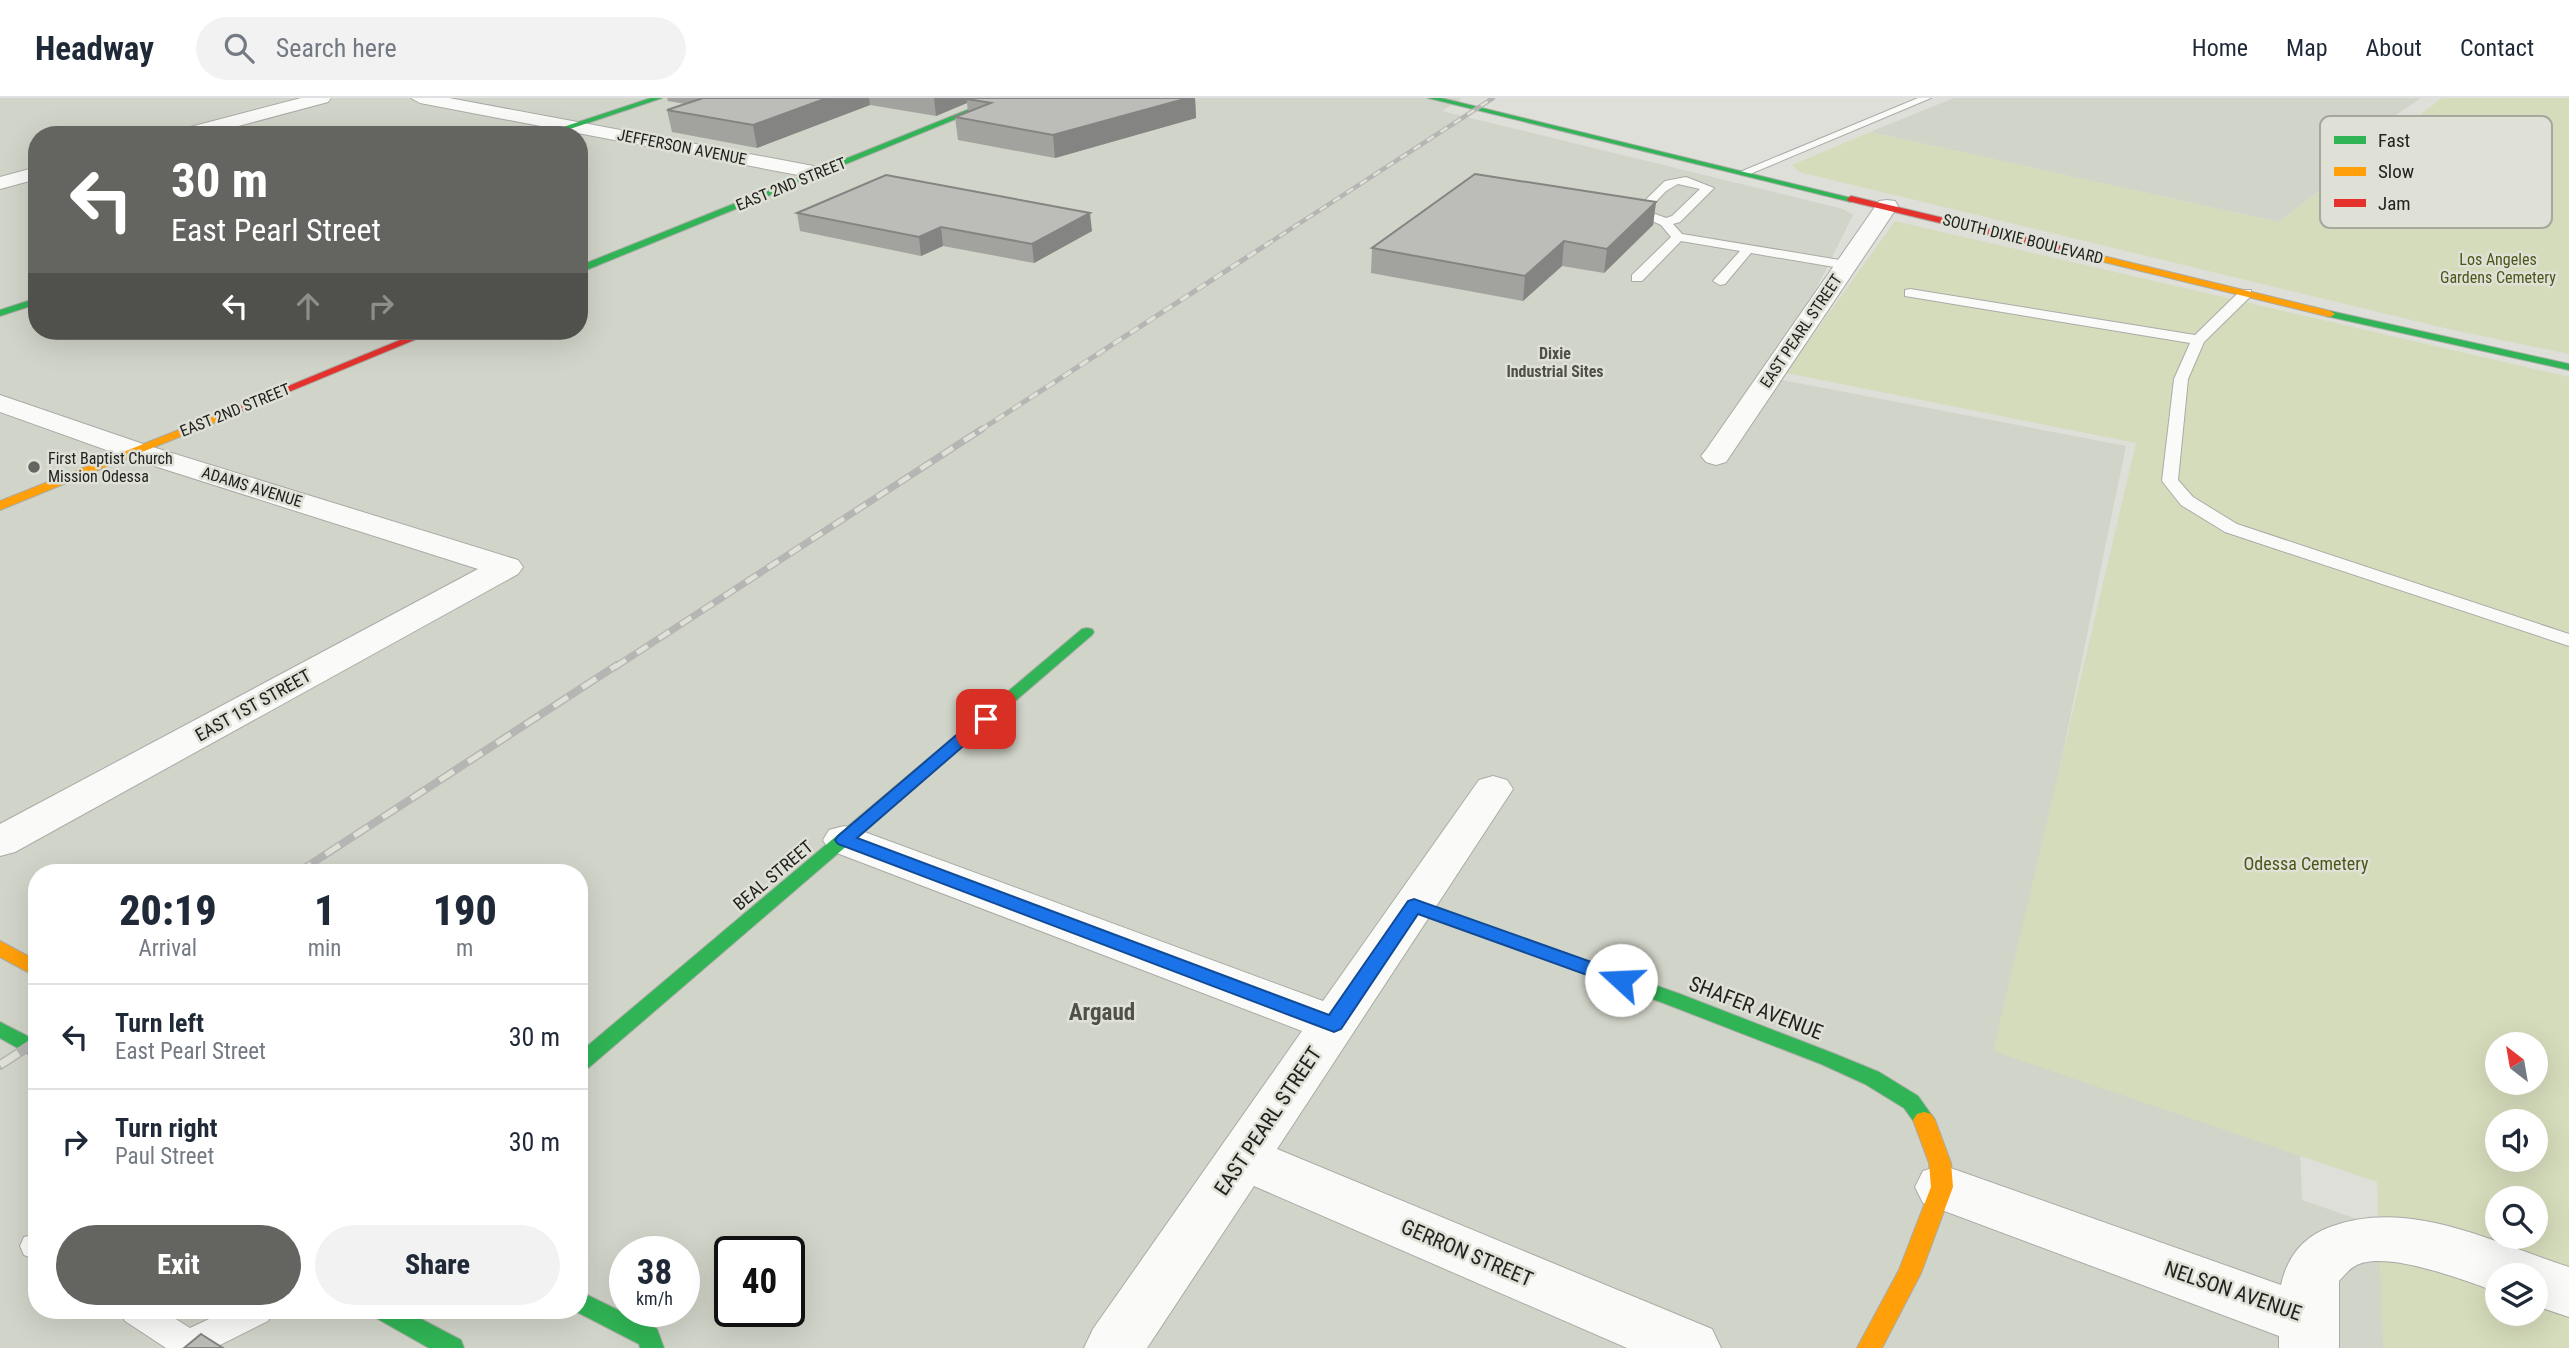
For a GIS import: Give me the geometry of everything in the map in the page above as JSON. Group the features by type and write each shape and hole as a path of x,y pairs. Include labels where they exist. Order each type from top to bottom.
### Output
{"main road":[{"path":"570,126 658,98"},
{"name":"EAST 2ND STREET","path":"588,266 1003,98"},
{"name":"SOUTH DIXIE BOULEVARD","path":"1432,98 2246,293 2569,367"},
{"path":"0,313 28,304"},
{"name":"EAST 2ND STREET","path":"0,506 408,340"},
{"name":"BEAL STREET","path":"588,1057 1087,632"},
{"name":"SHAFER AVENUE","path":"1414,905 1673,999 1872,1078 1911,1101 1928,1125 1940,1163 1942,1187"},
{"path":"0,948 28,965"},
{"path":"0,1029 28,1045"},
{"path":"1869,1348 1909,1273 1942,1187"},
{"path":"588,1306 648,1337 652,1348"},
{"path":"399,1319 452,1348"}],"street":[{"path":"216,126 322,98"},
{"name":"JEFFERSON AVENUE","path":"420,98 570,126"},
{"name":"JEFFERSON AVENUE","path":"588,129 819,173"},
{"path":"12,159 28,163"},
{"path":"0,183 28,175"},
{"name":"EAST PEARL STREET","path":"1716,456 1887,206"},
{"name":"ADAMS AVENUE","path":"0,403 136,451 506,567"},
{"name":"EAST 1ST STREET","path":"0,842 506,567"},
{"name":"EAST PEARL STREET","path":"1114,1348 1493,789"},
{"path":"844,840 1334,1024"},
{"name":"GERRON STREET","path":"1243,1158 1691,1348"},
{"name":"NELSON AVENUE","path":"1942,1187 2309,1334 2310,1283 2315,1268 2337,1248 2370,1238 2390,1238 2436,1247 2485,1264"},
{"path":"2548,1285 2569,1292"}],"lane":[{"path":"1746,172 1926,98"},
{"path":"1710,164 1690,179 1668,182 1639,212 1665,222 1678,237 1846,265"},
{"path":"1665,222 1676,219 1708,188 1690,179"},
{"path":"1637,278 1678,237"},
{"path":"1720,281 1748,249"},
{"path":"1910,293 2198,340"},
{"path":"2246,293 2198,340 2181,379 2170,481 2187,501 2231,528 2569,640"},
{"path":"147,1319 185,1346 241,1319"}],"shaded area":[{"path":"0,98 1462,98 1442,111 1843,209 1853,215 1772,378 2126,446 2032,902 2300,1144 2302,1200 2485,1263 2485,1326 2548,1326 2548,1306 2569,1292 2569,1348 0,1348"},
{"path":"1954,98 2421,98 2394,116 2320,116 2320,190 2279,222 1870,132"}],"green space":[{"name":"Los Angeles Gardens Cemetery","path":"2442,98 2569,98 2569,354 2453,330 1799,172 1792,165 1870,132 2279,222 2320,191 2320,228 2552,228 2552,116 2418,116"},
{"name":"Odessa Cemetery","path":"1895,221 2569,377 2569,1348 2383,1348 2377,1182 1993,1051 2136,443 1786,373"}],"building":[{"path":"703,98 827,98 753,125 667,110"},
{"path":"1188,98 1053,135 955,117 991,103 967,99"},
{"path":"1475,174 1656,202 1607,249 1564,241 1525,276 1372,248"},
{"path":"886,175 1090,213 1032,244 941,227 919,237 797,213"},
{"path":"201,1334 223,1348 184,1348"}],"railway":[{"path":"1266,245 1493,98"},
{"path":"979,431 1269,243"},
{"path":"615,667 982,429"},
{"path":"311,864 617,665"},
{"path":"0,1065 28,1047"}],"traffic: fast":[{"path":"571,126 658,98"},
{"path":"588,266 1003,98"},
{"path":"1432,98 1851,199"},
{"path":"0,313 28,304"},
{"path":"2330,314 2569,367"},
{"path":"588,1057 1087,632"},
{"path":"1414,905 1673,999 1828,1059 1872,1078 1911,1102 1924,1120"},
{"path":"0,1029 28,1046"},
{"path":"588,1306 648,1337 652,1348"},
{"path":"399,1319 452,1348"}],"traffic: slow":[{"path":"2066,250 2330,314"},
{"path":"0,506 224,415"},
{"path":"0,948 28,965"},
{"path":"1869,1348 1909,1273 1942,1187 1940,1163 1924,1120"}],"traffic: jam":[{"path":"1851,199 2066,250"},
{"path":"224,415 409,340"}],"place":[{"name":"First Baptist Church Mission Odessa","path":"34,467"}],"district":[{"name":"Dixie Industrial Sites","path":"1555,362"},
{"name":"Argaud","path":"1102,1012"}],"route":[{"path":"986,719 844,840 1334,1024 1414,905 1621,980"}]}
